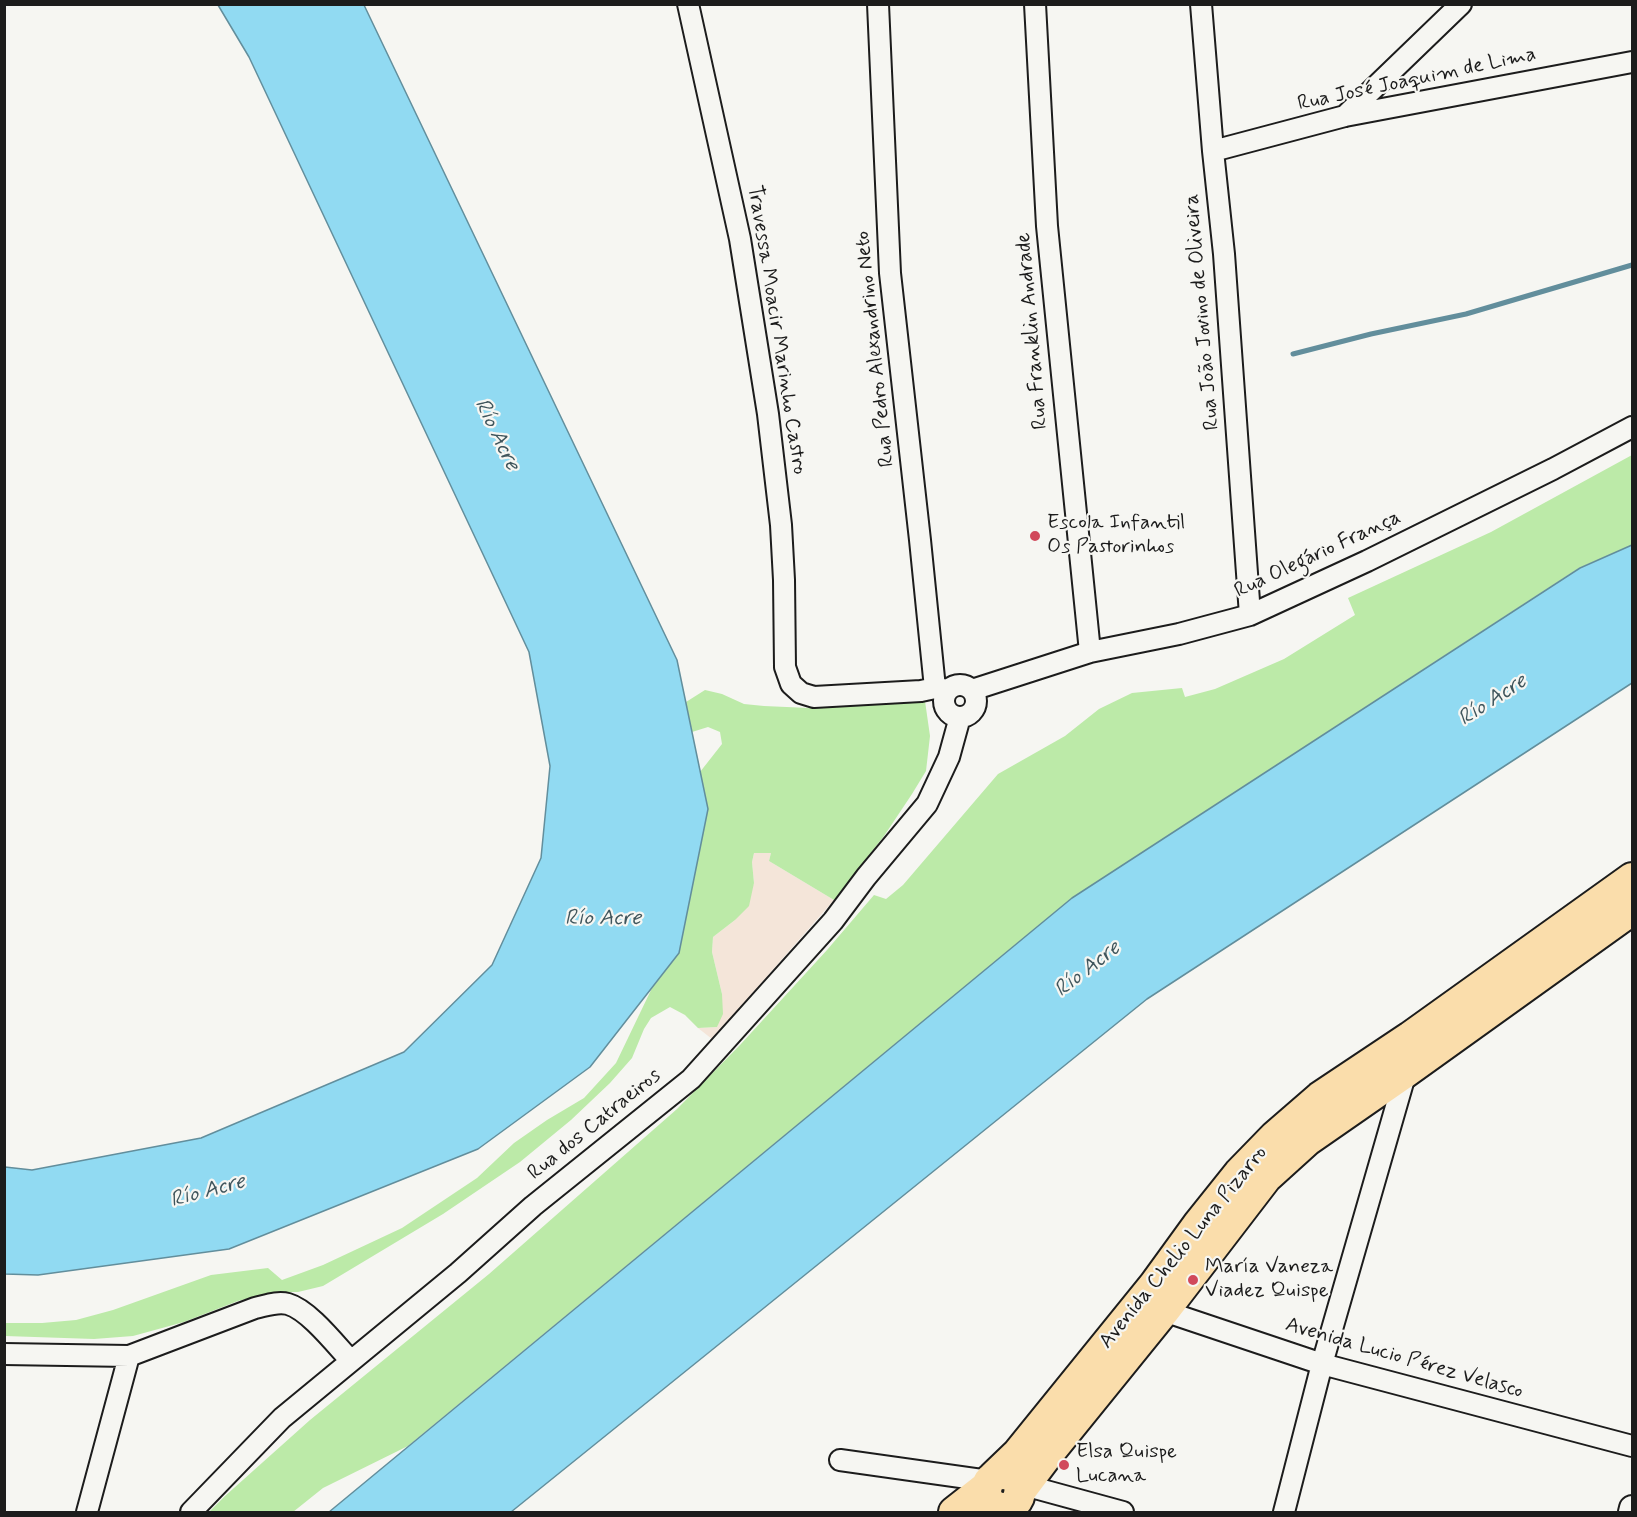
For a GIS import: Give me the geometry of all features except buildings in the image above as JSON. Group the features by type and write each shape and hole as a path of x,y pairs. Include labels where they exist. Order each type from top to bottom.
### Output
{"main road":[{"name":"Avenida Chelio Luna Pizarro","path":"1004,1495 1018,1453 1154,1285 1199,1222 1239,1173 1275,1136 1320,1097 1410,1037 1632,878"},
{"name":"Avenida Chelio Luna Pizarro","path":"954,1512 1004,1495 1164,1311 1266,1179 1308,1140 1632,909"}],"street":[{"name":"Travessa Moacir Marinho Castro","path":"688,4 740,239 768,414 782,525 785,667 791,684 801,693 814,698 941,689"},
{"name":"Rua Pedro Alexandrino Neto","path":"878,4 890,273 941,689"},
{"name":"Rua Franklin Andrade","path":"1035,4 1047,226 1090,652"},
{"name":"Rua João Jovino de Oliveira","path":"1202,4 1213,150 1224,254 1250,615"},
{"path":"1345,116 1461,4"},
{"name":"Rua José Joaquim de Lima","path":"1213,150 1345,116 1632,62"},
{"name":"Rua Olegário França","path":"972,690 1090,652 1179,634 1250,615 1367,561 1553,469 1632,427"},
{"path":"963,685 972,690 977,699 970,714 960,717 950,714 944,705 941,689 963,685"},
{"name":"Rua dos Catraeiros","path":"191,1512 282,1418 458,1273 534,1206 691,1079 833,921 866,876 927,804 949,757 960,717"},
{"path":"1284,1512 1322,1364 1406,1072"},
{"path":"4,1354 129,1356 255,1308 272,1304 287,1304 303,1311 351,1361"},
{"name":"Avenida Lucio Pérez Velasco","path":"1164,1311 1322,1364 1632,1446"},
{"path":"87,1512 129,1356"},
{"path":"840,1460 1004,1495 1123,1512"},
{"path":"1631,1512 1632,1508"}],"shaded area":[{"path":"754,853 771,853 769,861 834,900 712,1039 698,1028 717,1027 722,994 712,952 713,937 735,920 754,883 752,862"}],"green space":[{"path":"1632,455 1632,545 1579,568 1072,898 408,1446 323,1488 293,1512 209,1512 310,1420 489,1274 677,1109 740,1045 874,895 886,899 903,885 998,774 1065,736 1099,709 1132,693 1182,688 1185,697 1215,689 1284,659 1355,615 1348,598 1491,532"},
{"path":"705,690 722,694 744,704 764,706 809,708 925,701 930,736 926,771 884,836 834,900 769,861 771,853 754,853 752,862 754,883 749,906 713,937 712,952 722,994 723,1014 717,1027 698,1028 685,1015 670,1007 651,1018 632,1058 610,1083 571,1120 520,1162 443,1214 323,1286 298,1292 273,1292 238,1301 184,1322 133,1336 94,1339 5,1336 4,1323 76,1320 113,1310 211,1275 268,1268 282,1280 323,1265 402,1228 477,1178 514,1143 584,1098 616,1063 652,988 679,953 708,809 700,772 722,744 720,732 708,727 692,732 686,702"}],"water":[{"name":"Río Acre","path":"218,5 364,5 677,660 708,809 679,953 590,1067 478,1149 229,1249 38,1275 5,1274 5,1167 32,1170 201,1138 404,1052 492,965 541,858 550,766 529,652 249,57"},
{"name":"Río Acre","path":"1632,545 1632,683 1147,999 511,1512 329,1512 1072,898 1580,568"}],"waterway":[{"path":"1293,354 1371,334 1466,314 1632,265"}],"place":[{"name":"Escola Infantil Os Pastorinhos","path":"1035,536"},
{"name":"María Vaneza Viadez Quispe","path":"1193,1280"},
{"name":"Elsa Quispe Lucana","path":"1064,1465"}]}
